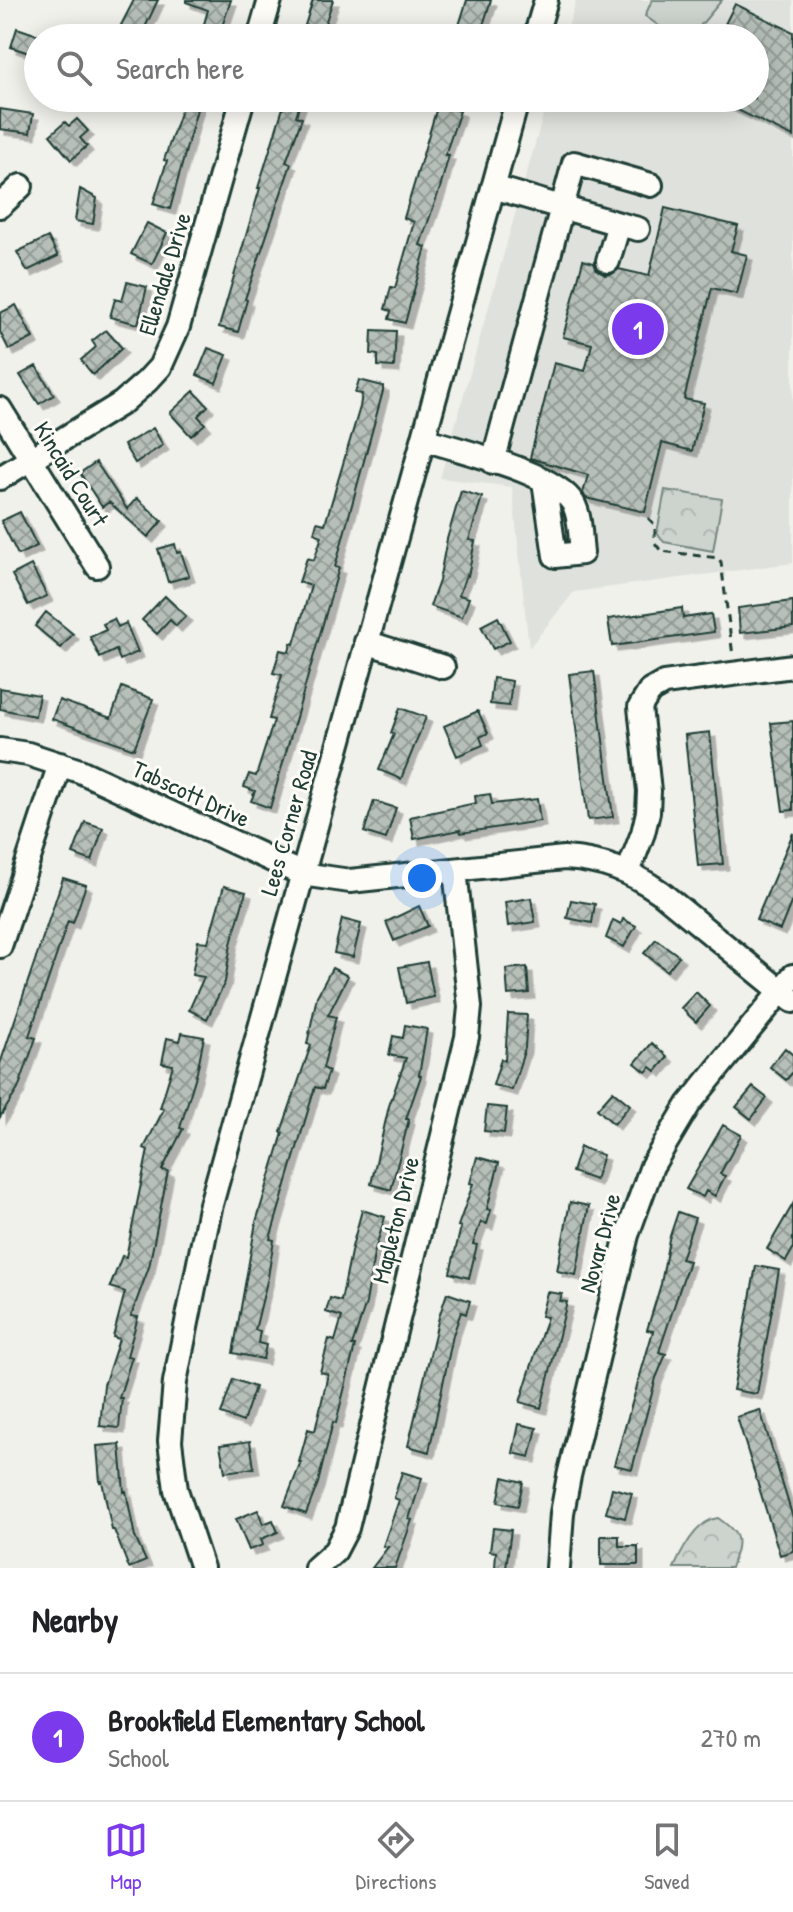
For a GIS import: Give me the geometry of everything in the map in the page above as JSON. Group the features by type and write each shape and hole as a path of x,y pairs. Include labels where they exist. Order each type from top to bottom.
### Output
{"street":[{"path":"263,24 270,0"},
{"path":"539,24 546,0"},
{"name":"Ellendale Drive","path":"0,478 134,394 160,367 178,327 239,112"},
{"name":"Lees Corner Road","path":"202,1568 184,1518 172,1470 170,1441 173,1397 210,1208 514,112"},
{"path":"493,462 574,163 651,185"},
{"path":"0,206 21,186"},
{"path":"493,187 628,227 608,261"},
{"name":"Kincaid Court","path":"0,409 97,566"},
{"path":"424,439 535,475 544,481"},
{"path":"366,642 443,667"},
{"path":"628,872 648,812 649,791 640,712 644,698 664,683 793,666"},
{"name":"Tabscott Drive","path":"0,750 60,764 302,874 350,881 564,858 590,861 628,872 660,892 789,989"},
{"path":"0,946 60,764"},
{"name":"Mapleton Drive","path":"316,1568 335,1551 347,1528 467,1037 469,993 455,870"},
{"name":"Novar Drive","path":"558,1568 562,1513 569,1476 639,1195 665,1141 689,1104 789,989"}],"path":[{"path":"648,518 655,525 655,543 661,551 718,558 721,562 734,664"}],"shaded area":[{"path":"576,0 793,0 793,563 574,592 529,648 512,487 440,478 544,112 769,112 769,24 569,24"}],"green space":[{"path":"652,0 722,0 702,24 656,24 645,16"},
{"path":"665,490 722,499 713,551 664,542 657,533"},
{"path":"718,1518 732,1529 737,1539 731,1568 674,1568 697,1530"}],"building":[{"path":"134,0 158,0 147,24 122,24"},
{"path":"231,0 223,24 204,24 208,10 186,2"},
{"path":"313,0 333,0 325,24 305,24"},
{"path":"467,0 491,0 483,24 459,24"},
{"path":"735,4 793,32 793,137 742,112 769,112 769,24 725,24"},
{"path":"17,28 24,30 24,51 11,47"},
{"path":"0,109 33,114 30,133 0,129"},
{"path":"180,112 196,112 170,209 153,204 167,161 164,160"},
{"path":"282,112 297,112 296,116 302,118 286,162 291,164 245,299 238,332 219,327"},
{"path":"436,112 460,112 445,155 449,155 440,188 420,245 426,247 405,323 389,319 391,311 385,309 391,287 395,288 414,222 404,218"},
{"path":"77,119 88,131 80,138 87,146 71,160 50,135 65,122 69,126"},
{"path":"80,189 97,198 93,224 75,221"},
{"path":"665,208 738,226 731,251 747,255 737,294 712,288 684,399 704,403 692,451 662,443 645,512 586,498 583,493 588,475 530,458 554,363 585,371 592,344 563,337 583,260 594,263 597,270 605,275 619,269 649,276"},
{"path":"147,223 167,233 152,264 131,254"},
{"path":"48,237 58,256 27,271 17,252"},
{"path":"127,282 147,287 138,324 110,317 115,299 122,301"},
{"path":"16,305 33,338 9,350 0,332 0,313"},
{"path":"106,330 122,348 93,375 81,360 96,347 92,341"},
{"path":"372,330 396,331 394,367 378,366 378,355 371,354"},
{"path":"208,348 227,355 216,383 197,375"},
{"path":"36,366 54,395 39,404 20,375"},
{"path":"359,380 383,386 383,391 335,567 339,568 270,808 251,801 255,791 244,787 249,774 256,776 274,720 269,719 282,675 273,673 280,650 289,652 291,643 294,644 311,586 299,582 307,558 314,560 322,536 314,533 317,522 325,524 360,407 362,394 355,393"},
{"path":"194,391 208,406 198,416 205,424 191,436 170,413"},
{"path":"153,428 163,445 135,463 124,445"},
{"path":"96,462 127,509 137,498 162,521 148,537 109,502 102,507 80,473"},
{"path":"461,491 482,497 469,540 475,541 468,576 459,595 469,598 462,617 430,606"},
{"path":"20,512 37,546 18,555 1,521"},
{"path":"175,544 189,576 168,582 158,549"},
{"path":"31,565 47,596 28,605 12,575"},
{"path":"165,596 186,616 176,626 170,620 157,634 142,620"},
{"path":"793,601 793,627 740,633 738,608"},
{"path":"682,608 683,618 711,614 714,632 612,646 608,619"},
{"path":"46,612 73,634 61,648 35,626"},
{"path":"498,617 510,641 493,649 481,626"},
{"path":"114,619 118,627 126,623 138,652 120,660 116,650 100,658 90,637 106,630 103,624"},
{"path":"594,671 613,817 588,820 569,674"},
{"path":"493,678 512,681 509,706 490,704"},
{"path":"122,687 153,699 134,749 52,719 59,700 111,718"},
{"path":"0,688 39,695 35,716 0,709"},
{"path":"400,708 426,717 401,779 379,770 394,734 391,733"},
{"path":"478,711 488,733 480,737 483,745 457,756 444,726"},
{"path":"793,721 793,810 783,811 771,723"},
{"path":"710,732 723,864 698,866 685,735"},
{"path":"490,794 492,804 537,799 540,821 461,833 460,830 414,839 410,817 476,803 475,796"},
{"path":"374,801 396,808 386,839 364,832"},
{"path":"85,822 103,828 92,861 73,854"},
{"path":"793,833 793,898 780,930 756,920"},
{"path":"63,878 86,885 73,923 68,921 29,1036 36,1038 18,1089 0,1117 0,1064"},
{"path":"224,886 246,892 231,944 225,982 207,1019 189,1010 204,977 192,975 198,941 208,942"},
{"path":"531,898 535,922 508,926 505,902"},
{"path":"571,900 595,904 592,923 567,918"},
{"path":"419,906 428,926 394,941 386,922"},
{"path":"342,919 361,924 353,957 334,953"},
{"path":"623,919 636,926 624,947 606,938 613,920 621,924"},
{"path":"656,939 679,956 667,971 644,953"},
{"path":"427,962 434,997 406,1003 399,967"},
{"path":"527,967 529,993 508,995 506,969"},
{"path":"332,968 348,976 328,1015 336,1017 323,1068 329,1071 323,1089 315,1087 270,1239 274,1240 268,1277 255,1330 260,1331 258,1343 266,1345 263,1359 233,1353 256,1222 281,1132 311,1045 307,1044 317,996"},
{"path":"696,992 710,1006 696,1022 681,1008"},
{"path":"508,1014 527,1015 525,1048 512,1090 493,1085 501,1059 505,1061"},
{"path":"405,1025 427,1029 421,1076 406,1119 409,1119 391,1190 371,1184 389,1106 406,1058 389,1055 393,1036 403,1038"},
{"path":"182,1033 204,1037 197,1072 180,1128 183,1129 162,1170 168,1171 149,1267 131,1316 138,1317 127,1356 132,1357 119,1398 122,1398 119,1428 100,1426 104,1385 119,1339 113,1337 125,1292 110,1287 122,1256 126,1257 148,1150 144,1148 164,1109 160,1108 173,1065 162,1063 167,1038 180,1041"},
{"path":"652,1043 668,1057 656,1071 651,1067 646,1072 635,1063"},
{"path":"785,1048 793,1055 793,1072 786,1080 770,1067"},
{"path":"753,1087 767,1098 751,1119 736,1107"},
{"path":"613,1091 630,1105 614,1124 597,1109"},
{"path":"487,1106 507,1108 504,1133 484,1131"},
{"path":"723,1125 741,1135 720,1174 725,1176 715,1196 706,1191 703,1197 686,1189"},
{"path":"580,1147 603,1155 595,1180 572,1172"},
{"path":"477,1157 499,1163 487,1209 491,1210 487,1224 481,1222 473,1244 477,1245 469,1278 450,1273 461,1227 458,1226 473,1184 470,1183"},
{"path":"570,1202 589,1206 576,1275 557,1271"},
{"path":"793,1204 793,1249 786,1261 767,1249"},
{"path":"362,1210 385,1217 336,1423 333,1422 318,1483 306,1514 284,1506 301,1462 308,1429 315,1431 328,1374 320,1372 329,1339 335,1341 342,1317 326,1312 330,1298 341,1301"},
{"path":"678,1212 695,1218 681,1259 689,1261 659,1352 666,1354 656,1378 632,1469 614,1465 653,1331 647,1330"},
{"path":"756,1266 779,1270 757,1394 733,1390"},
{"path":"547,1292 562,1294 560,1301 567,1302 541,1408 520,1402 547,1317 541,1316"},
{"path":"447,1293 470,1301 466,1314 461,1312 453,1335 429,1452 408,1446"},
{"path":"233,1379 255,1387 243,1422 221,1414"},
{"path":"760,1410 793,1518 793,1551 780,1555 737,1417"},
{"path":"519,1424 537,1428 530,1457 513,1453"},
{"path":"250,1441 254,1468 225,1472 220,1445"},
{"path":"120,1444 124,1492 135,1537 146,1561 129,1568 112,1530 100,1482 97,1446"},
{"path":"402,1472 422,1478 409,1519 412,1520 395,1568 372,1568 388,1547 383,1546 399,1500 394,1498"},
{"path":"503,1477 523,1482 518,1506 498,1502"},
{"path":"612,1488 632,1493 625,1518 606,1513"},
{"path":"258,1510 263,1524 273,1520 278,1532 261,1539 263,1545 249,1550 236,1519"},
{"path":"493,1528 511,1530 506,1568 495,1568 496,1552 490,1551"},
{"path":"601,1536 619,1536 619,1546 638,1546 638,1565 601,1565"}],"place":[{"name":"Brookfield Elementary School","path":"638,329"}]}
